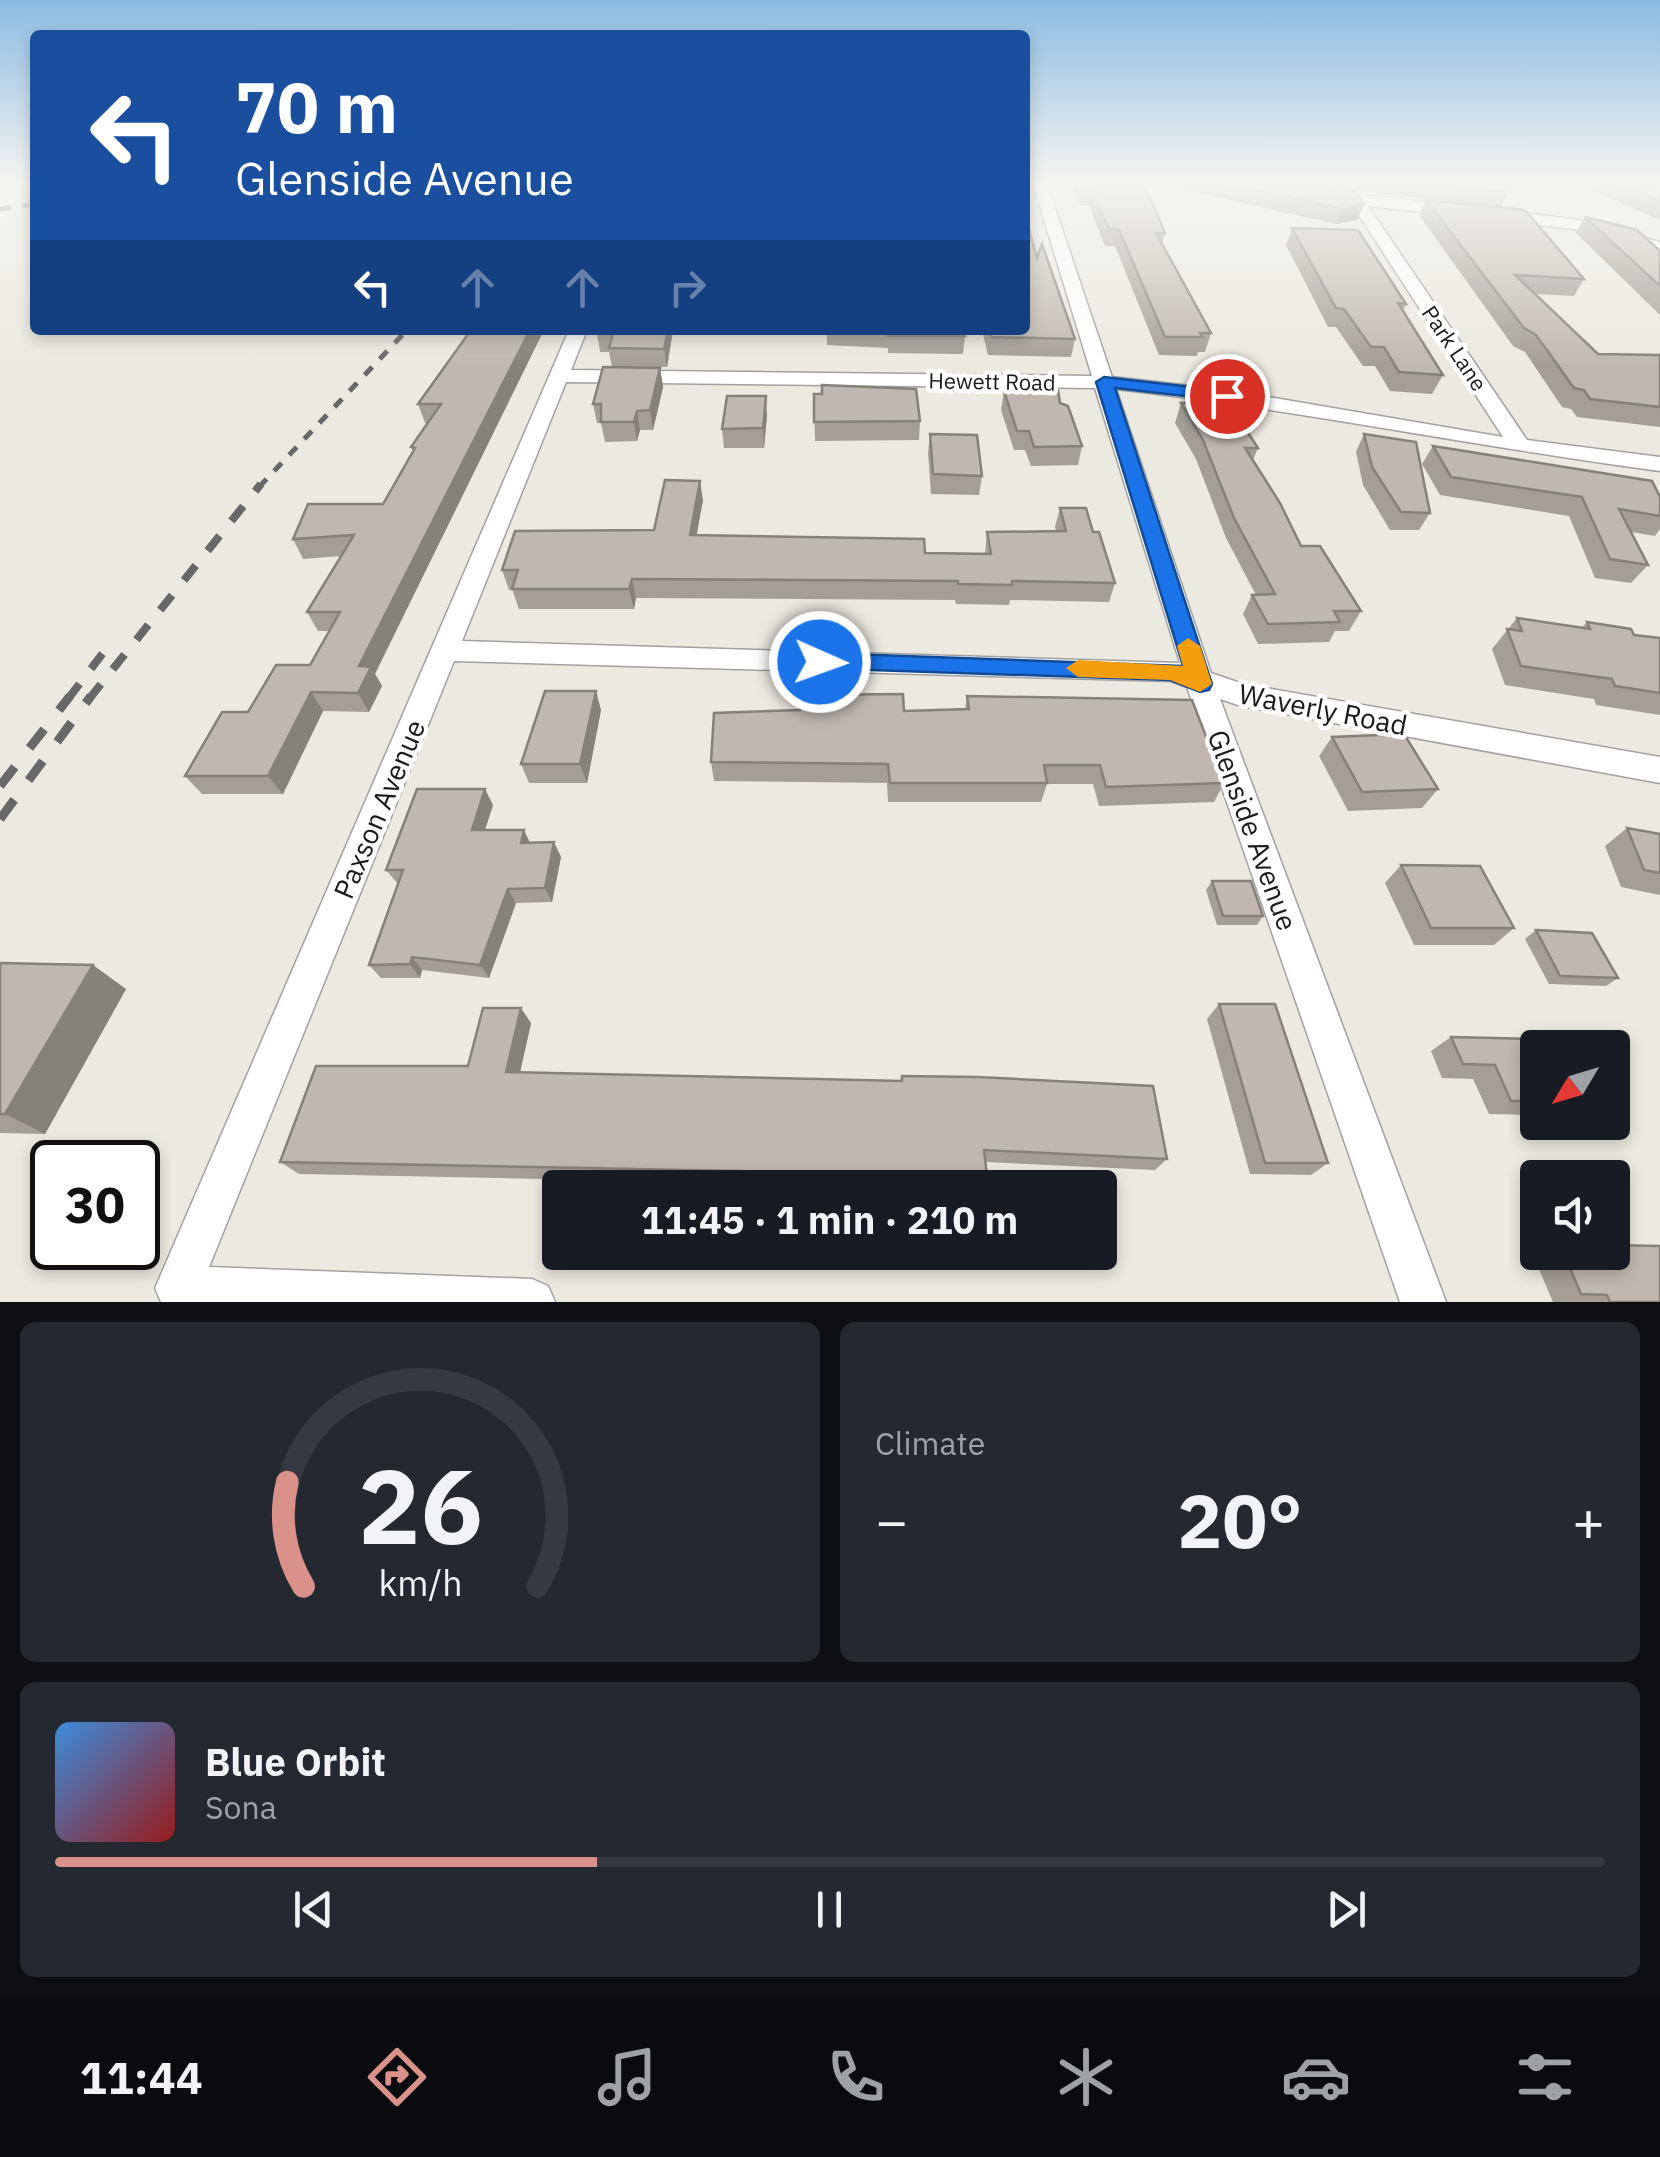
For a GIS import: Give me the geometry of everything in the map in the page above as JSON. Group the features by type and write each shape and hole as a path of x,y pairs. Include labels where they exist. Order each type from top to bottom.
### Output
{"street":[{"name":"Glenside Avenue","path":"1053,245 1104,382 1200,684 1424,1302"},
{"name":"Park Lane","path":"1387,245 1520,446"},
{"name":"Paxson Avenue","path":"532,1302 178,1288 576,335"},
{"name":"Hewett Road","path":"558,376 1104,382 1227,396 1520,446 1660,464"},
{"name":"Waverly Road","path":"445,651 1173,671 1200,684 1241,695 1660,770"}],"building":[{"path":"1030,245 1037,258 1042,245 1075,339 991,337 1030,335"},
{"path":"1125,245 1162,245 1211,333 1200,333 1203,337 1165,337"},
{"path":"1301,245 1368,245 1406,304 1398,303 1443,375 1399,372 1384,347 1371,347 1344,309 1336,308"},
{"path":"1460,245 1555,245 1584,279 1515,275 1598,354 1660,355 1660,407 1590,399 1584,390 1574,388 1536,335 1524,328"},
{"path":"1615,245 1653,245 1660,251 1660,286"},
{"path":"467,335 527,335 359,666 371,667 358,693 311,692 268,776 185,776 222,712 248,712 276,665 310,665 340,612 307,612 354,535 293,539 308,504 383,504 415,448 411,447 441,404 418,404"},
{"path":"613,335 667,335 664,349 609,348"},
{"path":"965,335 965,336 888,336"},
{"path":"603,367 660,368 650,410 637,411 634,422 601,422 601,404 593,404"},
{"path":"822,385 916,389 920,421 814,422 814,394 822,394"},
{"path":"1058,390 1060,403 1068,406 1082,446 1034,447 1029,431 1017,431 1004,391"},
{"path":"727,396 766,396 763,428 722,429"},
{"path":"1228,402 1258,448 1245,448 1280,503 1301,546 1320,546 1361,611 1334,611 1340,622 1268,624 1252,595 1275,594 1234,518 1203,440 1181,403"},
{"path":"930,434 977,435 982,476 933,474"},
{"path":"1364,434 1416,442 1430,513 1401,512 1372,467"},
{"path":"1433,446 1652,481 1660,497 1660,516 1619,509 1648,565 1610,559 1582,497 1451,477"},
{"path":"665,480 700,481 690,535 924,539 925,553 991,554 987,532 1066,531 1060,508 1086,508 1093,532 1099,532 1115,583 632,579 629,589 512,589 518,570 502,570 515,531 654,530"},
{"path":"1517,618 1590,629 1587,622 1660,638 1660,693 1615,686 1612,679 1521,666 1507,629 1522,631"},
{"path":"545,691 596,691 580,764 521,764"},
{"path":"903,694 904,711 969,709 967,696 1192,700 1224,783 1106,787 1100,765 1044,765 1047,783 890,783 888,764 711,762 714,713 800,710 800,695"},
{"path":"1404,734 1438,789 1362,792 1332,737"},
{"path":"417,789 485,789 472,830 524,830 521,843 554,842 545,888 508,889 480,965 412,957 410,964 369,965 403,870 386,870"},
{"path":"1627,828 1660,834 1660,873 1644,870"},
{"path":"1401,865 1480,866 1514,928 1431,928"},
{"path":"1212,881 1251,881 1263,916 1223,916"},
{"path":"1536,930 1592,933 1618,978 1560,976"},
{"path":"0,963 93,965 5,1114 0,1114"},
{"path":"1219,1004 1275,1004 1328,1163 1265,1163"},
{"path":"483,1008 521,1008 506,1072 902,1081 902,1076 977,1077 1153,1086 1167,1159 984,1150 986,1170 684,1170 280,1162 316,1066 468,1066"},
{"path":"1451,1037 1520,1039 1520,1101 1511,1101 1495,1065 1463,1064"},
{"path":"1630,1245 1660,1246 1660,1302 1610,1302 1607,1295 1581,1294 1571,1270 1630,1270"}],"railway":[{"path":"259,487 402,335"},
{"path":"89,699 261,484"},
{"path":"68,699 103,653"},
{"path":"0,786 70,696"},
{"path":"0,819 91,696"}],"slow traffic":[{"path":"1078,668 1173,671 1200,684 1188,646"}],"route":[{"path":"820,662 1173,671 1200,684 1104,382 1227,396"}]}
